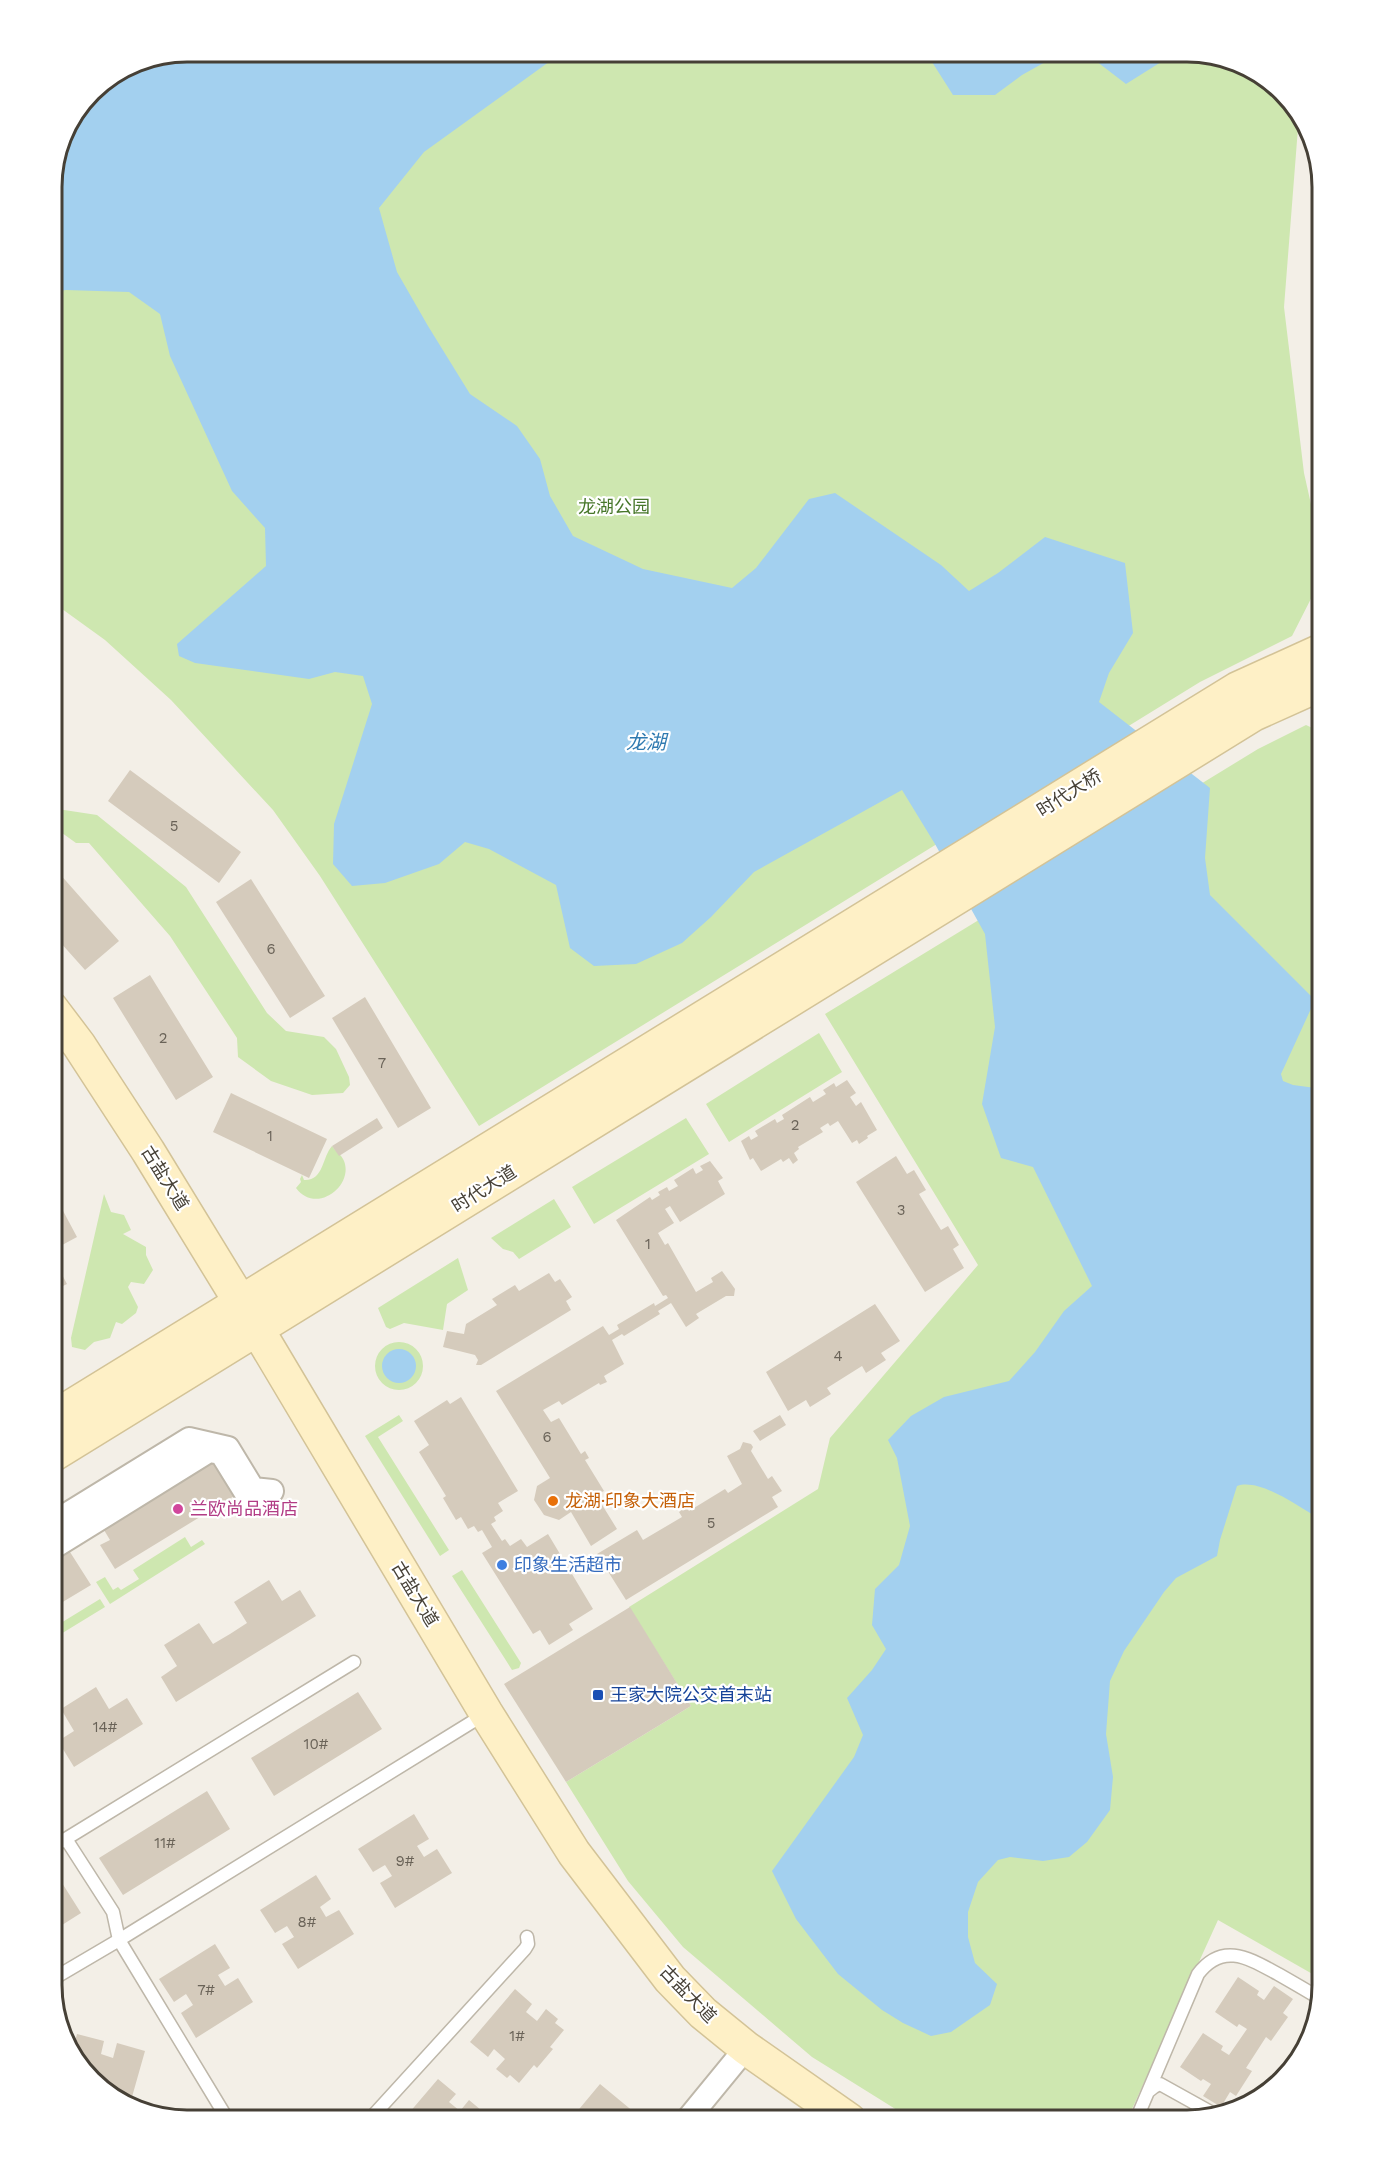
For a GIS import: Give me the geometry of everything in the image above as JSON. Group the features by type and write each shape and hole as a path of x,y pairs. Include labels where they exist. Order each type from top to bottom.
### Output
{"main road":[{"path":"1246,702 1312,657"},
{"path":"1246,702 1312,686"},
{"name":"时代大桥","path":"909,909 1246,702"},
{"name":"时代大道","path":"62,1448 249,1316 909,909"},
{"name":"古盐大道","path":"62,1023 131,1124 249,1316 486,1713 574,1853 670,1979 703,2013 746,2048 833,2110"},
{"name":"时代大道","path":"62,1413 249,1316"}],"street":[{"path":"62,1517 189,1439 228,1448 253,1489 272,1491 252,1503 221,1454 209,1451 62,1542"},
{"path":"696,2110 746,2048"}],"lane":[{"path":"62,1841 354,1662"},
{"path":"62,1974 486,1713"},
{"path":"66,1839 113,1912 119,1940 221,2109"},
{"path":"379,2109 525,1949 528,1944 527,1937"},
{"path":"1140,2110 1198,1974 1214,1958 1246,1957 1311,1994"},
{"path":"1147,2095 1154,2086 1160,2084 1203,2108"}],"green space":[{"name":"龙湖公园","path":"187,62 1196,62 1228,68 1257,83 1281,104 1298,128 1284,307 1304,473 1312,509 1312,597 1292,636 1200,682 479,1126 320,876 273,810 171,700 105,640 62,609 62,178 68,146 87,110 117,83 139,71 170,63"},
{"path":"1306,725 1312,728 1312,1974 1218,1920 1132,2110 897,2110 812,2057 683,1947 628,1881 566,1782 691,1706 629,1607 818,1489 830,1438 978,1265 825,1014 1258,749"},
{"path":"62,810 97,815 186,887 267,1013 286,1031 324,1037 336,1049 349,1077 350,1085 343,1093 312,1095 271,1081 238,1057 237,1038 170,936 89,843 76,843 62,833"},
{"path":"819,1033 842,1072 729,1142 706,1104"},
{"path":"686,1118 709,1154 594,1224 572,1187"},
{"path":"332,1146 344,1161 346,1170 344,1180 331,1194 323,1198 313,1199 304,1196 296,1188 301,1182 302,1175 304,1180 315,1177"},
{"path":"104,1194 111,1212 124,1215 131,1230 123,1234 146,1247 146,1255 153,1270 144,1284 131,1282 128,1287 138,1307 136,1313 122,1324 116,1322 110,1338 94,1342 85,1350 72,1347 71,1338"},
{"path":"554,1199 571,1227 519,1259 513,1252 503,1249 491,1238"},
{"path":"458,1258 468,1290 447,1304 443,1330 404,1323 390,1329 386,1327 378,1308"},
{"path":"394,1342 404,1342 416,1349 423,1361 423,1371 416,1383 404,1390 394,1390 379,1379 375,1371 375,1361 386,1346"},
{"path":"399,1415 403,1421 378,1437 449,1550 440,1556 365,1436"},
{"path":"185,1537 191,1547 202,1540 205,1544 110,1604 96,1582 105,1577 113,1590 118,1587 121,1590 139,1579 133,1570"},
{"path":"462,1570 521,1663 519,1668 512,1670 452,1576"},
{"path":"100,1599 105,1607 62,1633 62,1622"}],"water":[{"name":"龙湖","path":"187,62 549,62 424,152 379,208 397,272 428,326 470,394 517,426 540,459 550,496 573,536 643,569 732,588 756,568 809,499 835,493 941,565 969,591 998,573 1045,537 1125,563 1133,633 1109,673 1099,702 1210,788 1205,858 1210,895 1312,997 1312,1007 1281,1074 1283,1081 1312,1088 1312,1514 1266,1489 1256,1486 1237,1486 1217,1556 1176,1578 1164,1592 1124,1651 1110,1681 1106,1734 1113,1777 1110,1810 1087,1842 1069,1857 1043,1861 1010,1857 998,1860 978,1882 968,1912 968,1937 975,1963 997,1984 990,2005 951,2032 931,2036 903,2023 882,2010 838,1974 796,1919 772,1871 854,1757 863,1735 847,1698 872,1670 886,1649 872,1625 875,1589 899,1565 910,1526 897,1458 888,1440 911,1416 944,1397 1009,1381 1035,1352 1064,1311 1092,1286 1033,1167 1001,1158 982,1104 995,1027 985,934 902,790 754,872 711,917 682,943 636,964 594,966 570,948 556,885 489,849 465,842 439,864 385,883 352,886 333,864 334,824 372,704 363,676 335,672 309,679 195,663 179,656 177,644 266,566 265,528 232,491 170,356 160,314 129,292 62,291 62,178 68,146 87,110 98,98 124,78 146,68"},
{"path":"932,62 1045,62 1022,75 995,95 953,95"},
{"path":"1097,62 1161,62 1126,84"},
{"path":"399,1349 411,1354 416,1366 411,1378 399,1383 387,1378 382,1366 387,1354"}],"building":[{"path":"130,770 241,852 219,883 108,801"},
{"path":"62,876 119,941 85,970 62,944"},
{"path":"251,879 325,996 290,1018 216,902"},
{"path":"150,975 213,1077 176,1100 113,998"},
{"path":"365,997 431,1108 398,1128 332,1018"},
{"path":"847,1080 856,1093 850,1097 856,1106 861,1102 877,1130 867,1136 868,1138 859,1144 857,1140 852,1143 838,1121 820,1128 823,1132 798,1147 799,1149 794,1153 798,1160 793,1164 789,1158 783,1162 781,1159 761,1171 753,1158 750,1160 741,1141 749,1136 751,1140 758,1136 755,1131 775,1119 777,1123 784,1119 782,1115 810,1097 813,1102 826,1094 823,1090 834,1083 836,1087"},
{"path":"231,1093 327,1139 309,1178 213,1132"},
{"path":"377,1118 383,1128 339,1156 332,1146"},
{"path":"896,1156 907,1174 914,1170 926,1190 919,1194 941,1230 948,1226 959,1245 953,1249 964,1268 925,1292 856,1182"},
{"path":"710,1161 723,1178 718,1181 725,1194 680,1222 670,1206 665,1209 674,1223 658,1233 665,1245 668,1243 696,1292 713,1282 711,1278 722,1271 735,1289 734,1296 726,1296 696,1314 699,1318 686,1327 671,1303 658,1311 660,1314 624,1336 622,1334 612,1340 624,1364 604,1376 607,1382 600,1385 599,1383 562,1405 559,1401 543,1410 551,1422 559,1418 581,1454 585,1451 589,1458 585,1460 604,1491 596,1495 617,1529 591,1546 571,1512 559,1520 544,1515 534,1500 537,1486 550,1478 496,1391 603,1326 609,1335 619,1329 617,1325 654,1303 655,1306 668,1298 666,1295 663,1296 616,1220 650,1197 652,1200 660,1195 658,1192 667,1187 669,1191 678,1186 674,1180 693,1168 696,1174 703,1170 700,1166"},
{"path":"62,1209 77,1237 62,1245"},
{"path":"549,1273 555,1282 560,1279 572,1297 566,1301 571,1310 481,1365 476,1365 478,1360 475,1355 443,1347 447,1331 464,1334 466,1324 497,1305 492,1299 515,1285 519,1291"},
{"path":"62,1275 67,1284 62,1286"},
{"path":"875,1304 900,1341 881,1353 886,1360 866,1373 862,1366 827,1388 831,1394 810,1407 806,1400 788,1411 766,1372"},
{"path":"461,1397 518,1491 498,1503 503,1511 494,1517 496,1521 491,1524 502,1541 505,1539 510,1546 521,1539 527,1547 548,1534 593,1609 569,1624 573,1630 549,1645 540,1630 533,1634 482,1553 492,1547 482,1530 478,1532 474,1526 468,1529 461,1517 456,1520 443,1498 446,1496 419,1452 429,1445 414,1421 447,1400 450,1404"},
{"path":"780,1415 786,1425 760,1441 753,1431"},
{"path":"743,1442 751,1444 753,1447 751,1451 768,1479 772,1476 782,1491 772,1497 778,1507 626,1600 597,1554 637,1530 643,1540 682,1517 679,1512 686,1507 689,1511 725,1489 728,1493 742,1484 727,1456 740,1449"},
{"path":"209,1451 244,1490 115,1569 100,1545 110,1540 98,1520"},
{"path":"62,1542 91,1585 62,1602"},
{"path":"269,1580 282,1601 300,1590 316,1616 176,1702 161,1677 177,1666 164,1645 199,1623 213,1644 230,1634 247,1623 234,1602"},
{"name":"王家大院公交首末站","path":"630,1607 691,1706 566,1782 504,1684"},
{"path":"96,1687 109,1709 127,1698 143,1724 74,1767 62,1748 62,1738 74,1731 62,1708"},
{"path":"358,1692 382,1729 274,1796 251,1758"},
{"path":"207,1791 230,1829 123,1895 99,1858"},
{"path":"414,1814 429,1839 417,1846 424,1857 437,1849 452,1873 395,1908 380,1883 392,1876 385,1865 373,1872 358,1849"},
{"path":"316,1875 331,1899 320,1907 326,1917 339,1910 354,1934 298,1969 282,1944 294,1937 287,1926 275,1933 260,1910"},
{"path":"62,1883 81,1913 62,1925"},
{"path":"215,1944 230,1968 218,1975 225,1986 238,1978 253,2002 196,2038 181,2013 193,2005 186,1994 174,2002 159,1979"},
{"path":"1238,1977 1259,1991 1257,1995 1264,2000 1274,1986 1293,1999 1283,2013 1288,2017 1271,2041 1266,2037 1246,2068 1252,2071 1236,2096 1230,2092 1223,2104 1218,2105 1203,2096 1211,2084 1203,2079 1201,2081 1180,2067 1203,2033 1223,2046 1221,2050 1229,2055 1247,2029 1239,2024 1237,2027 1215,2012"},
{"path":"515,1989 532,2004 526,2012 537,2021 546,2009 558,2019 555,2023 564,2030 550,2047 553,2049 537,2068 534,2065 519,2083 510,2075 507,2078 496,2069 505,2059 494,2049 488,2057 470,2042"},
{"path":"77,2034 104,2041 101,2054 113,2058 117,2043 145,2051 132,2097 104,2078 75,2041"},
{"path":"438,2079 456,2094 449,2102 458,2109 412,2109"},
{"path":"600,2084 631,2109 579,2109"},
{"path":"469,2100 480,2109 461,2109"}],"place":[{"name":"龙湖·印象大酒店","path":"553,1501"},
{"name":"兰欧尚品酒店","path":"178,1509"},
{"name":"印象生活超市","path":"502,1565"},
{"name":"王家大院公交首末站","path":"598,1695"}]}
